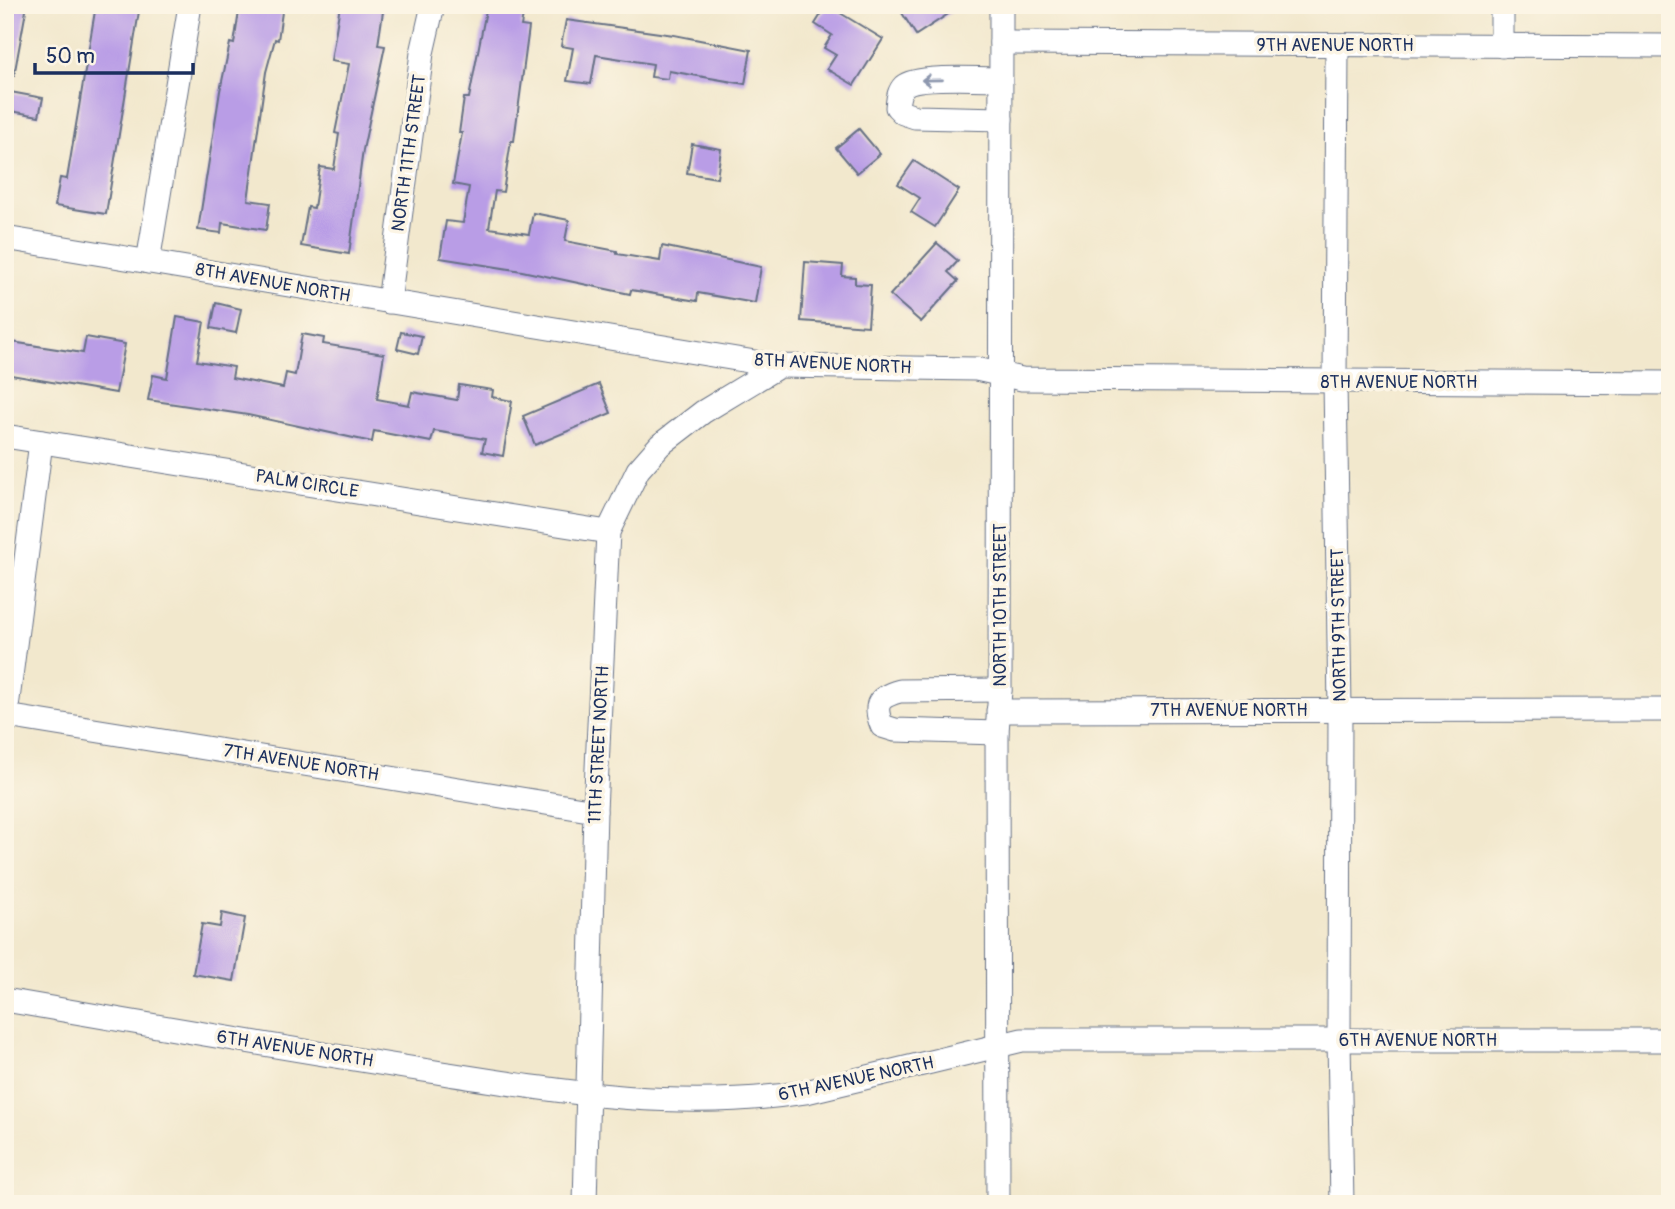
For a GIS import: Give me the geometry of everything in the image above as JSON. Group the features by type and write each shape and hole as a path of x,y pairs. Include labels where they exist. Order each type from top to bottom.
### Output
{"street":[{"path":"148,262 190,5"},
{"name":"NORTH 11TH STREET","path":"389,302 422,53 433,5"},
{"name":"NORTH 10TH STREET","path":"998,1204 1001,5"},
{"path":"1502,5 1502,46"},
{"name":"9TH AVENUE NORTH","path":"1001,43 1670,46"},
{"name":"NORTH 9TH STREET","path":"1337,46 1335,381 1340,709 1339,1040 1342,1204"},
{"path":"1000,79 919,80 904,86 898,95 897,107 903,113 915,117 1000,119"},
{"name":"8TH AVENUE NORTH","path":"5,237 779,366 976,369 1022,379 1670,383"},
{"name":"11TH STREET NORTH","path":"585,1204 595,811 608,533 638,470 660,445 704,412 779,366"},
{"name":"PALM CIRCLE","path":"5,436 608,533"},
{"path":"6,719 41,442"},
{"name":"7TH AVENUE NORTH","path":"998,711 1670,710"},
{"name":"7TH AVENUE NORTH","path":"6,719 595,811"},
{"name":"6TH AVENUE NORTH","path":"5,1000 271,1046 589,1096 648,1099 771,1098 1023,1040 1670,1040"}],"building":[{"path":"5,5 27,5 14,76 5,75"},
{"path":"96,5 140,5 106,214 55,206 60,178 67,179"},
{"path":"240,5 283,5 278,40 275,39 266,72 248,200 270,203 266,230 222,223 221,233 198,230 220,91 230,43 234,44"},
{"path":"340,5 384,5 378,45 385,46 363,150 349,254 301,246 308,207 314,208 320,167 334,169 339,134 335,133 349,64 331,61"},
{"path":"487,5 525,5 521,26 529,27 514,141 511,141 503,192 495,191 489,228 529,234 533,213 569,220 565,241 617,251 617,254 660,261 662,246 761,267 755,303 698,293 697,301 631,290 630,294 522,271 440,258 446,221 463,223 469,187 453,184 462,133 459,133 464,98 469,98"},
{"path":"827,5 883,39 854,85 827,69 836,55 824,48 832,35 815,24"},
{"path":"897,5 962,5 916,35"},
{"path":"566,20 674,35 751,50 745,84 669,71 668,79 651,77 653,64 596,55 591,84 567,81 573,48 561,46"},
{"path":"5,91 43,98 39,116 5,110"},
{"path":"859,129 880,154 857,173 836,148"},
{"path":"692,144 721,149 717,178 687,173"},
{"path":"914,161 959,190 935,227 911,212 920,198 898,184"},
{"path":"937,243 958,261 948,272 958,281 921,322 890,295"},
{"path":"805,262 843,265 842,276 855,277 855,284 871,285 868,326 801,321"},
{"path":"216,303 241,309 236,333 211,328"},
{"path":"177,317 204,322 197,361 234,367 232,378 283,388 286,373 295,375 302,334 324,338 323,344 384,354 377,399 409,405 412,392 457,400 459,385 493,390 492,397 512,401 503,456 482,452 485,439 434,431 431,442 374,431 372,442 248,415 148,400 153,375 167,378"},
{"path":"401,332 422,336 418,354 397,349"},
{"path":"86,337 125,344 116,393 5,374 5,341 83,353"},
{"path":"599,384 611,413 535,445 523,416"},
{"path":"222,913 245,918 234,981 193,974 202,924 220,927"}]}
